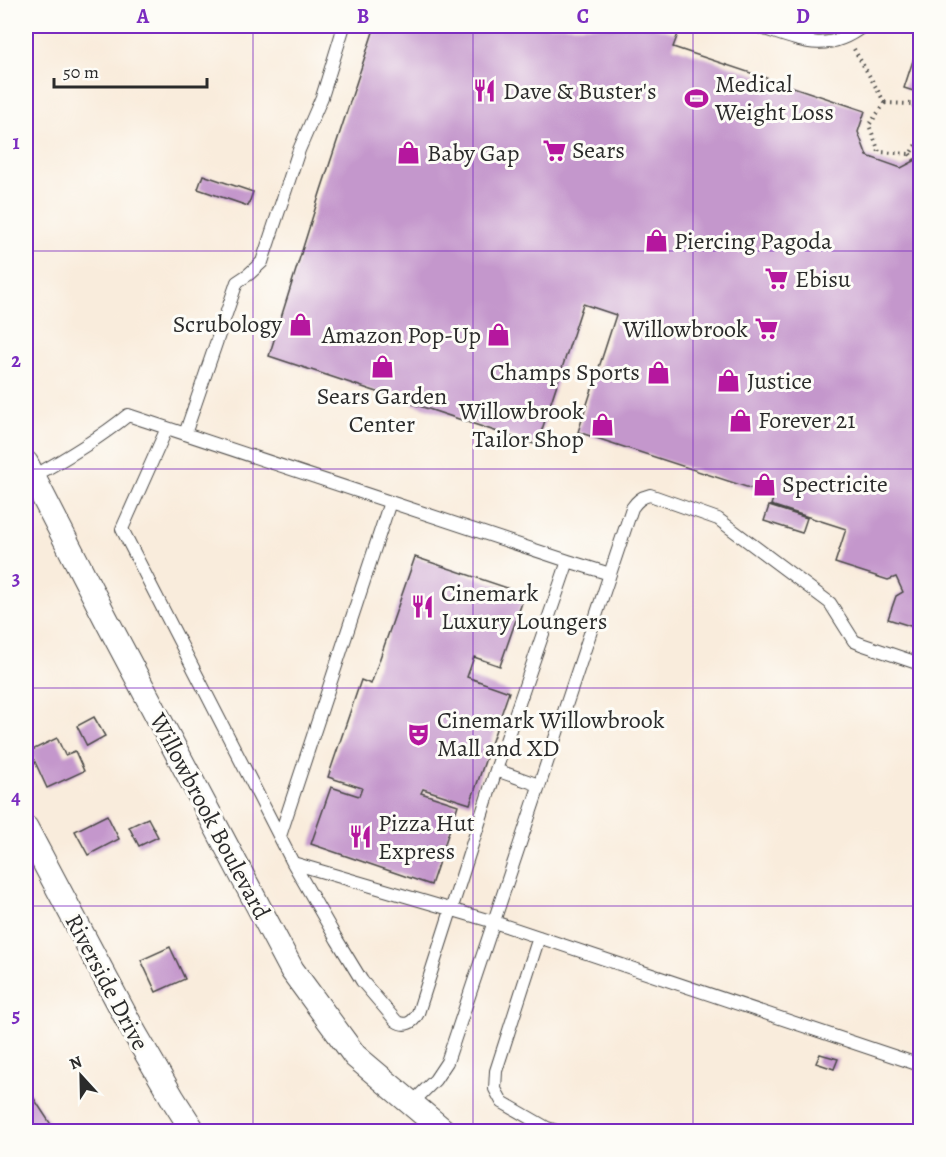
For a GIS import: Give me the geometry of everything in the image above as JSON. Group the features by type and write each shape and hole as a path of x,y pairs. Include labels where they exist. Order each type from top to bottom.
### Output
{"street":[{"name":"Willowbrook Boulevard","path":"29,470 292,970 355,1056 446,1131"},
{"name":"Riverside Drive","path":"26,828 134,1032 194,1131"}],"lane":[{"path":"185,434 237,282 262,262 299,150 322,97 344,26"},
{"path":"756,26 807,42 822,44 847,37 863,26"},
{"path":"29,470 73,455 128,415 610,574"},
{"path":"167,428 122,529 293,862 362,981 401,1024 408,1024 418,1013 496,770 568,561"},
{"path":"411,1104 435,1080 447,1062 632,508 637,501 643,496 650,495 718,519 830,603 854,641 921,664"},
{"path":"280,836 390,502"},
{"path":"496,770 539,784"},
{"path":"293,862 494,922 921,1065"},
{"path":"539,937 496,1071 495,1089 502,1102 547,1128 560,1131"}],"path":[{"path":"847,37 885,103"},
{"path":"885,103 913,104 921,120"},
{"path":"885,103 869,125 879,152 910,154"},
{"path":"910,154 921,138"},
{"path":"910,154 915,161"}],"building":[{"name":"Willowbrook","path":"375,26 651,26 678,34 673,47 865,111 858,132 867,156 901,168 920,158 920,629 888,619 896,596 903,592 896,577 888,580 835,563 846,529 771,505 774,496 578,432 616,315 583,304 537,445 269,356"},
{"path":"920,39 920,93 904,88"},
{"path":"203,175 253,192 248,206 198,189"},
{"path":"769,506 807,518 802,533 764,521"},
{"name":"Cinemark Willowbrook Mall and XD","path":"415,557 525,594 500,666 474,657 467,677 509,692 470,804 423,789 421,793 458,805 431,885 311,844 331,787 359,796 362,788 328,777 361,680 371,684"},
{"path":"94,717 105,736 87,746 77,726"},
{"path":"57,738 65,755 75,751 84,771 47,788 30,751"},
{"path":"107,815 119,839 88,855 75,831"},
{"path":"148,818 158,837 139,846 129,827"},
{"path":"170,947 185,979 156,992 141,960"},
{"path":"820,1054 838,1059 834,1069 816,1063"},
{"path":"29,1091 52,1126 44,1132 26,1132 26,1093"}],"place":[{"name":"Dave & Buster's","path":"485,91"},
{"name":"Medical Weight Loss","path":"697,98"},
{"name":"Sears","path":"554,150"},
{"name":"Baby Gap","path":"409,153"},
{"name":"Piercing Pagoda","path":"656,241"},
{"name":"Ebisu","path":"777,279"},
{"name":"Scrubology","path":"300,324"},
{"name":"Willowbrook","path":"766,329"},
{"name":"Amazon Pop-Up","path":"499,335"},
{"name":"Sears Garden Center","path":"382,366"},
{"name":"Champs Sports","path":"658,372"},
{"name":"Justice","path":"729,381"},
{"name":"Forever 21","path":"740,420"},
{"name":"Willowbrook Tailor Shop","path":"602,425"},
{"name":"Spectricite","path":"764,484"},
{"name":"Cinemark Luxury Loungers","path":"423,607"},
{"name":"Cinemark Willowbrook Mall and XD","path":"419,734"},
{"name":"Pizza Hut Express","path":"360,837"}]}
